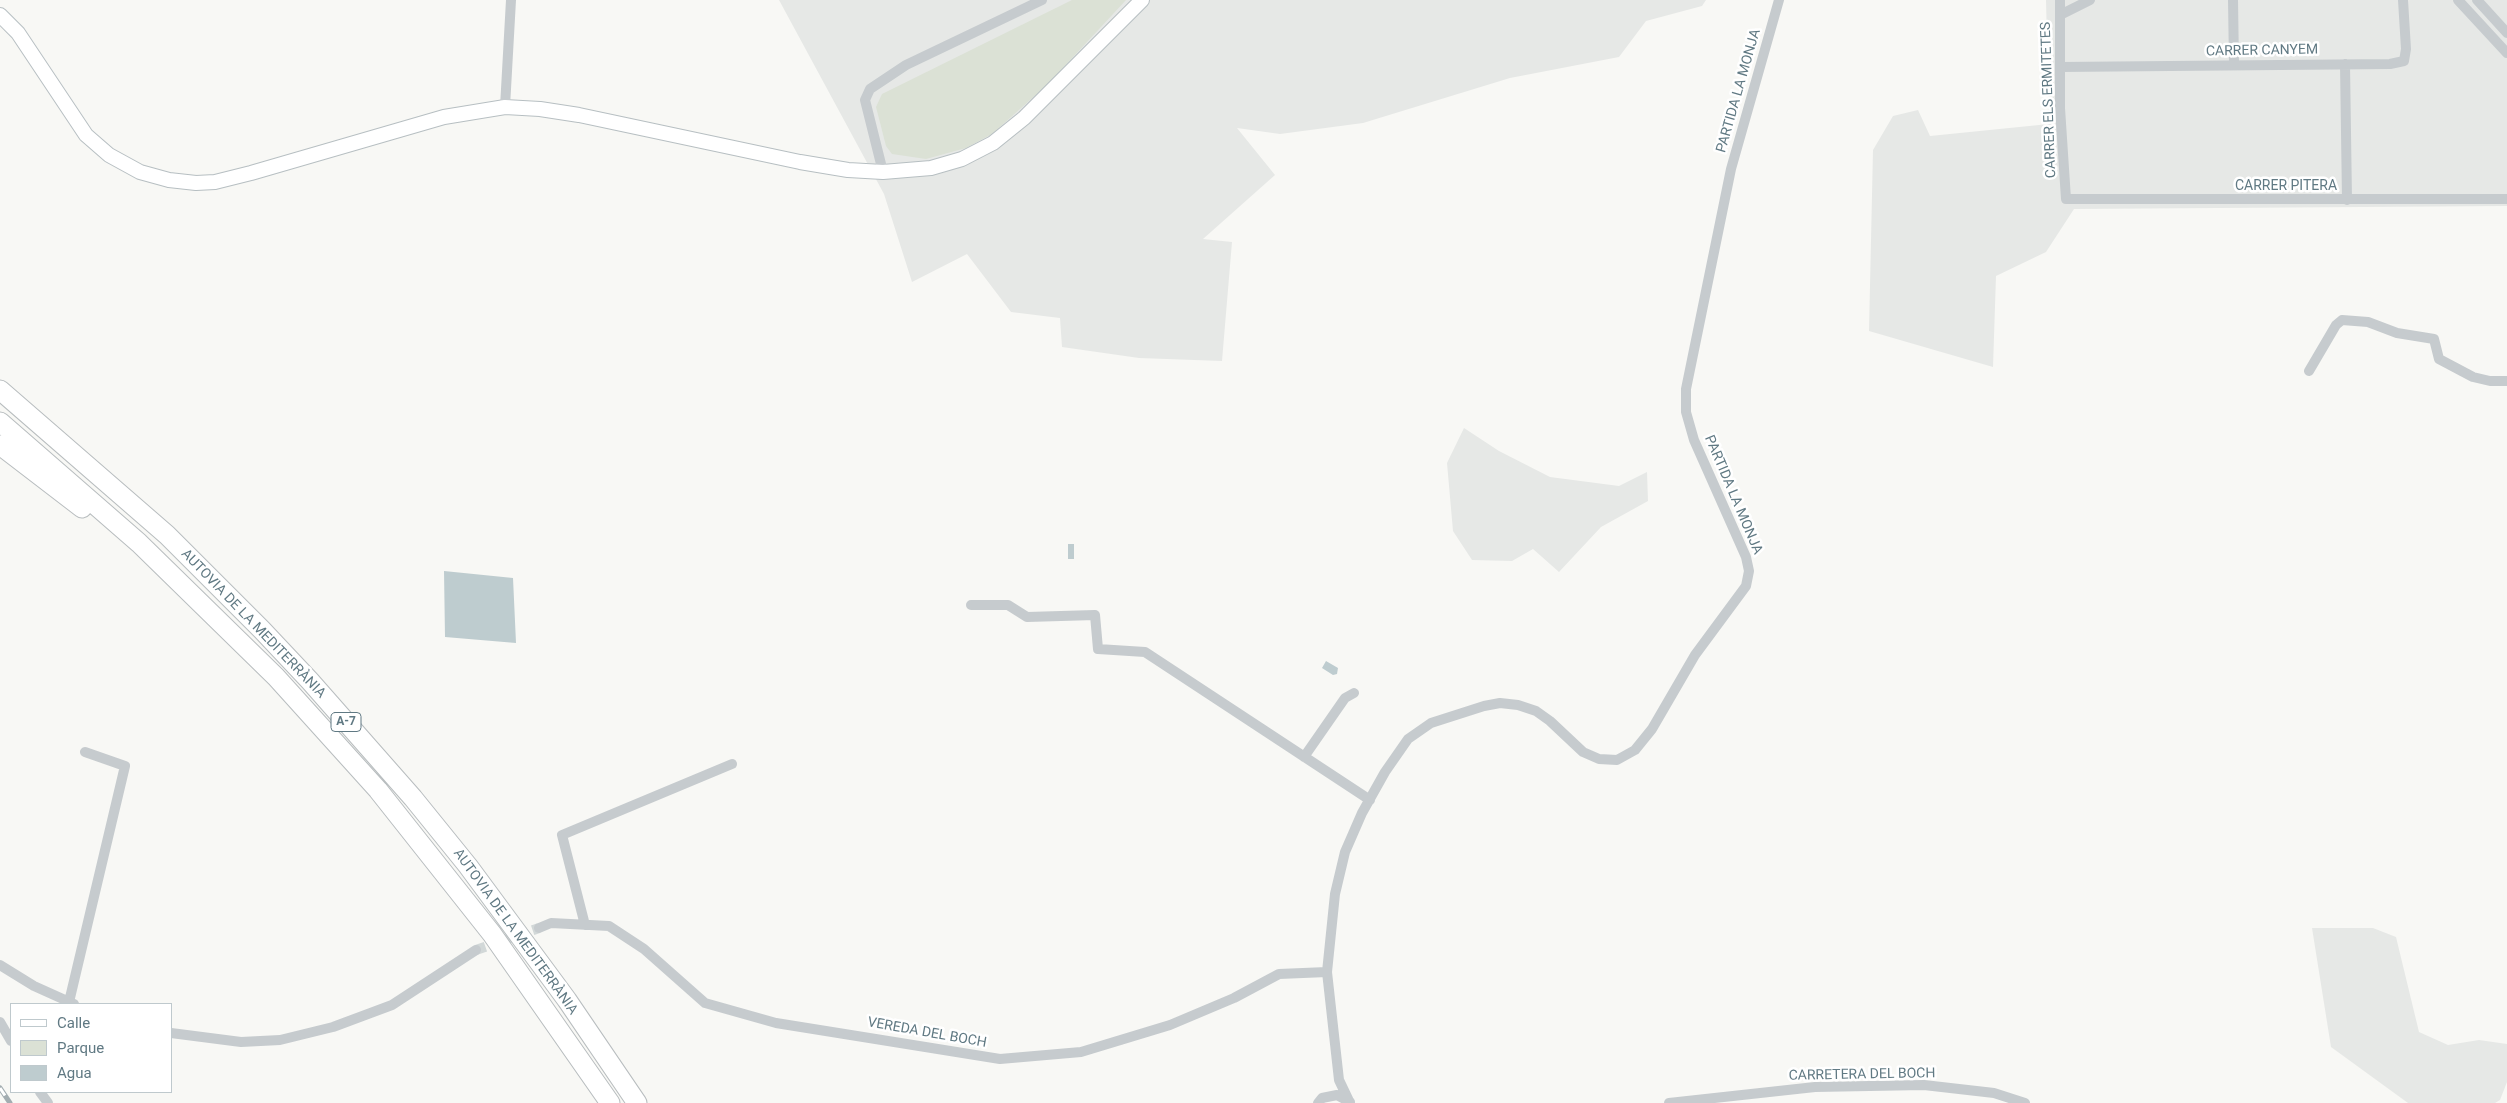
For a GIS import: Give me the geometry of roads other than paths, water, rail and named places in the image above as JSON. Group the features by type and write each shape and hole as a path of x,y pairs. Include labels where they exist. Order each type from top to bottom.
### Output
{"highway":[{"name":"AUTOVIA DE LA MEDITERRÀNIA","path":"0,390 167,534 262,630 316,688 413,798 468,866 567,1000 636,1103"},
{"name":"AUTOVIA DE LA MEDITERRÀNIA","path":"0,422 20,437 139,543 276,677 378,790 492,934 610,1103"},
{"path":"0,446 116,536 139,543"}],"street":[{"path":"505,108 511,0"},
{"path":"883,172 865,100 870,89 906,65 1042,0"},
{"path":"1122,19 1134,0"},
{"path":"0,15 18,33 86,135 109,155 140,172 181,182 215,182 444,117 505,108 540,109 579,115 800,162 848,170 883,172 932,168 962,159 993,143 1024,118 1142,0"},
{"name":"PARTIDA LA MONJA","path":"1351,1102 1339,1080 1327,972 1335,894 1345,852 1370,800 1408,739 1431,723 1484,706 1500,704 1518,705 1536,711 1550,721 1583,752 1599,759 1617,760 1636,750 1652,729 1695,655 1746,586 1749,571 1746,557 1694,440 1686,412 1686,388 1730,170 1779,0"},
{"name":"CARRER ELS ERMITETES","path":"2060,0 2060,108 2066,199"},
{"path":"2060,15 2090,0"},
{"path":"2233,0 2234,65"},
{"name":"CARRER CANYEM","path":"2060,67 2390,64 2404,61 2406,49 2403,0"},
{"path":"2458,0 2507,53"},
{"path":"2477,0 2507,32"},
{"path":"2345,64 2347,200"},
{"name":"CARRER PITERA","path":"2066,199 2507,199"},
{"path":"2309,371 2336,325 2342,320 2368,322 2397,333 2434,338 2438,359 2473,377 2490,381 2507,381"},
{"path":"971,604 1008,605 1026,617 1095,614 1098,649 1145,652 1370,800"},
{"path":"1304,757 1345,698 1354,693"},
{"path":"0,965 34,986 72,1003 125,766 85,752"},
{"path":"585,925 562,835 732,764"},
{"name":"VEREDA DEL BOCH","path":"539,928 551,923 609,926 637,944 705,1003 776,1023 1000,1059 1081,1052 1170,1025 1234,998 1279,974 1327,972"},
{"path":"172,1033 241,1042 280,1040 334,1027 392,1004 476,950"},
{"path":"0,1022 10,1039"},
{"name":"CARRETERA DEL BOCH","path":"1669,1103 1815,1087 1924,1085 1994,1094 2025,1103"},
{"path":"1318,1103 1322,1098 1337,1095 1351,1102"}],"water":[{"path":"1068,544 1074,544 1074,559 1068,559"},
{"path":"444,571 513,578 516,643 445,637"},
{"path":"1326,661 1338,668 1337,674 1333,675 1322,668"}],"tunnel":[{"path":"476,950 539,928"}],"railway":[{"path":"0,1088 10,1103"}]}
